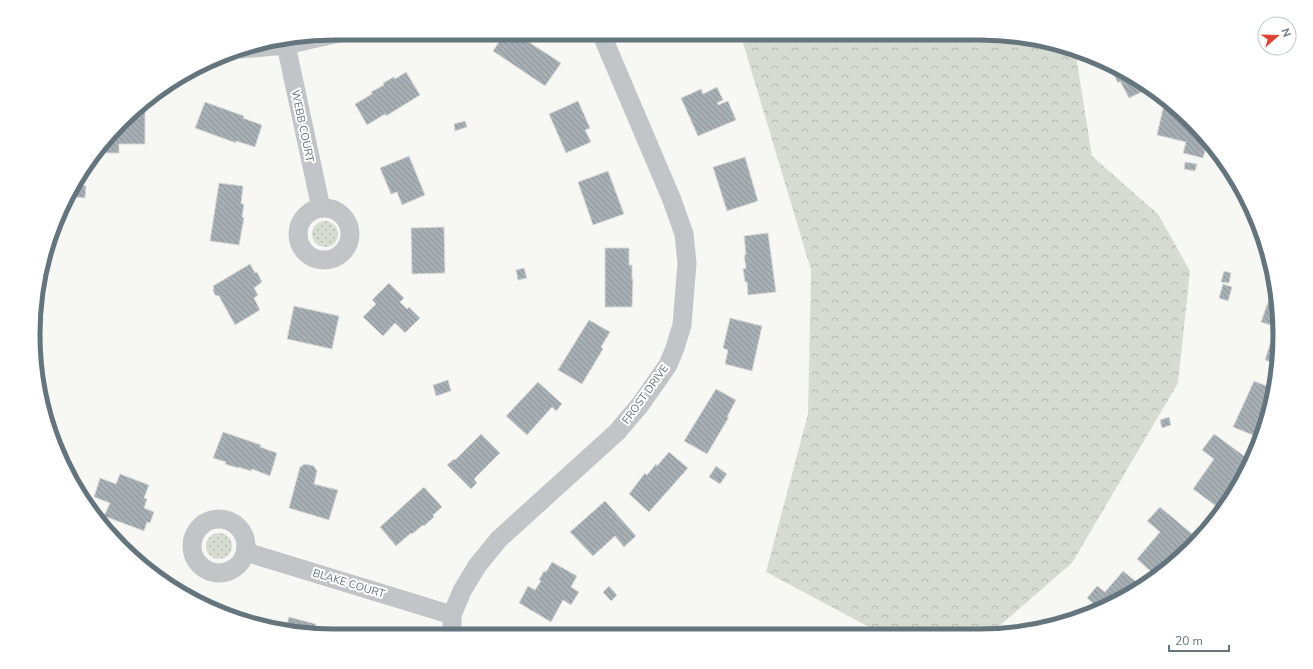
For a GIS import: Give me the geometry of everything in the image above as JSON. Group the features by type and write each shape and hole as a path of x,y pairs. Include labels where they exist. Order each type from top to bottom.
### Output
{"street":[{"name":"FROST DRIVE","path":"452,629 452,615 462,591 477,566 499,539 617,432 640,405 668,365 682,325 687,263 684,234 672,200 604,40"},
{"path":"281,45 292,44"},
{"name":"WEBB COURT","path":"286,45 321,208"},
{"name":"BLAKE COURT","path":"246,552 452,615"}],"green space":[{"path":"742,40 998,41 1036,46 1076,57 1092,156 1158,214 1190,271 1178,383 1072,563 997,628 873,629 766,572 808,414 811,270"},
{"path":"325,221 334,225 338,234 334,243 325,247 316,243 312,234 316,225"},
{"path":"219,533 228,537 232,546 228,555 219,559 210,555 206,546 210,537"}],"building":[{"path":"500,40 526,40 561,63 545,86 493,51"},
{"path":"406,72 420,95 386,116 385,114 367,125 355,104 372,94 371,92 384,85 383,83 394,77 395,79"},
{"path":"1113,72 1144,91 1129,98 1120,81 1118,83"},
{"path":"717,87 723,100 717,103 718,105 728,101 736,120 698,136 681,98 701,89 703,94"},
{"path":"578,101 590,128 585,130 591,142 566,153 549,114"},
{"path":"205,102 244,116 243,118 262,125 255,147 236,141 236,143 195,128"},
{"path":"1164,106 1187,126 1206,147 1203,158 1183,153 1186,142 1157,135"},
{"path":"145,109 145,144 119,144 119,153 106,153 106,149 113,140"},
{"path":"465,121 467,127 455,131 454,124"},
{"path":"409,156 425,195 402,205 397,192 391,194 380,168"},
{"path":"745,157 758,201 727,211 713,167"},
{"path":"1185,162 1197,164 1195,171 1184,169"},
{"path":"608,171 624,214 593,225 578,182"},
{"path":"219,183 243,186 241,204 244,204 242,217 244,218 239,245 210,241"},
{"path":"80,185 86,186 85,198 76,197 76,193"},
{"path":"444,227 445,273 412,274 411,228"},
{"path":"768,233 776,292 748,295 747,282 745,282 743,269 746,268 744,236"},
{"path":"605,248 629,248 629,265 632,265 633,279 632,307 605,307"},
{"path":"250,264 255,273 257,272 262,282 254,288 258,295 254,298 260,310 235,325 219,296 215,295 213,286"},
{"path":"524,268 527,278 518,280 516,270"},
{"path":"1224,271 1231,273 1229,283 1221,282"},
{"path":"389,283 404,298 400,302 407,309 409,307 420,318 405,333 395,323 383,336 363,317 376,304 372,300"},
{"path":"1223,284 1232,287 1228,301 1219,298"},
{"path":"1268,302 1271,303 1273,326 1261,322"},
{"path":"294,306 339,316 332,349 287,339"},
{"path":"730,318 762,326 752,371 725,364 728,350 723,348"},
{"path":"589,320 610,332 601,347 603,349 582,384 558,370"},
{"path":"1273,335 1271,362 1265,360"},
{"path":"448,380 451,391 436,396 433,385"},
{"path":"1254,381 1268,387 1263,411 1255,436 1233,427"},
{"path":"538,382 562,404 556,411 552,407 527,435 506,416"},
{"path":"716,389 736,400 727,417 729,417 707,454 684,441"},
{"path":"1169,417 1171,425 1162,428 1160,420"},
{"path":"223,432 261,445 260,447 277,453 270,476 252,469 251,471 225,464 226,462 213,458"},
{"path":"481,434 500,453 474,479 477,483 471,489 447,465 454,459 455,460"},
{"path":"1214,434 1246,458 1234,482 1216,506 1193,489 1214,459 1202,450"},
{"path":"669,452 688,468 649,512 629,494 645,473 647,475"},
{"path":"305,464 314,466 317,471 314,484 338,490 329,520 289,508 300,467"},
{"path":"716,466 727,474 720,484 709,477"},
{"path":"120,474 149,485 144,498 147,499 144,508 154,512 150,523 147,522 144,531 104,516 110,503 94,497 100,478 116,484"},
{"path":"424,487 442,507 424,526 423,525 412,534 411,533 396,546 380,527"},
{"path":"605,501 636,536 624,547 615,536 593,556 570,532"},
{"path":"1160,507 1194,535 1173,556 1152,572 1137,559 1160,532 1147,521"},
{"path":"552,562 577,576 571,587 579,592 571,605 563,600 551,622 519,603 528,586 535,590 541,581 539,580 544,571 546,572"},
{"path":"1123,571 1137,583 1126,590 1095,605 1087,598 1097,586 1105,592"},
{"path":"609,586 617,595 611,601 603,592"},
{"path":"289,617 316,624 315,628 287,625"}]}
